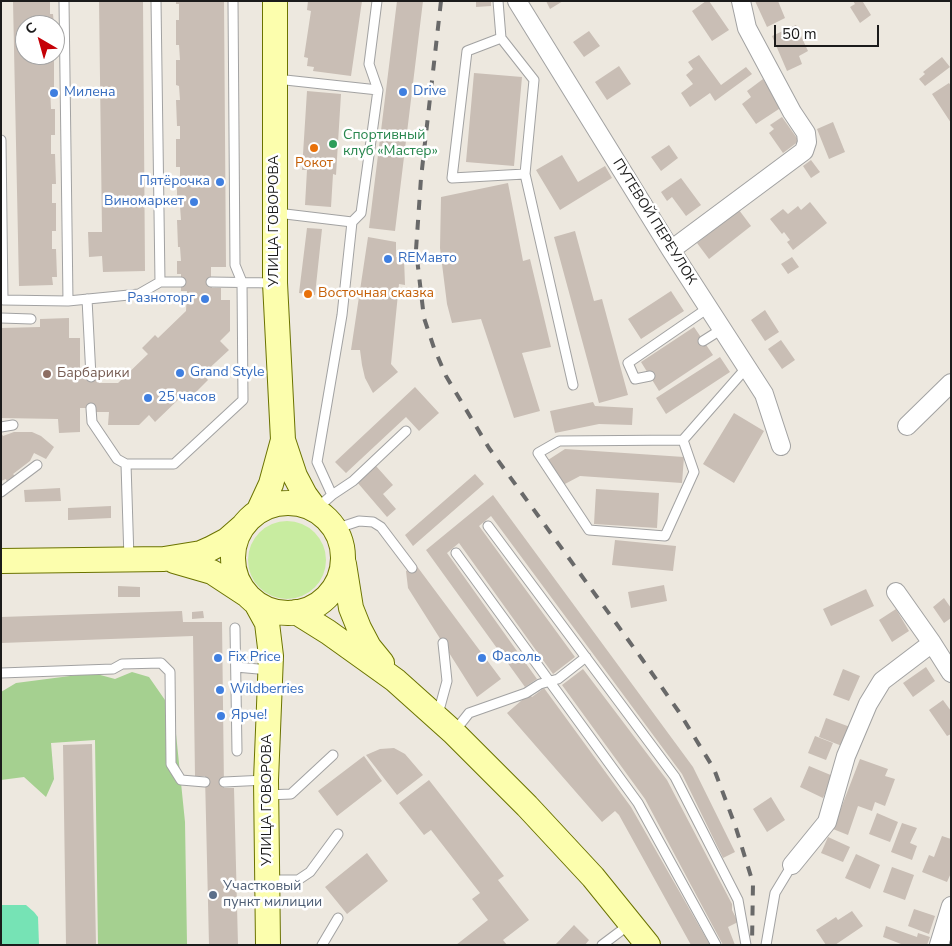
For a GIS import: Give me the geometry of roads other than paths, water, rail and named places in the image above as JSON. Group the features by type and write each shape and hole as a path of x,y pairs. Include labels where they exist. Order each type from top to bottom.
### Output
{"main road":[{"name":"УЛИЦА ГОВОРОВА","path":"275,1 275,283 284,440 295,476 305,495 324,502"},
{"name":"УЛИЦА ГОВОРОВА","path":"252,516 271,484 284,440"},
{"path":"1,561 164,559 201,553 227,540 252,516 274,505 324,502 342,547 348,594 359,628 370,647 396,680"},
{"path":"252,516 240,531 235,545 234,568 239,582 267,623 270,663"},
{"path":"164,559 212,572 269,610 283,613 308,609 330,594 338,581 343,559"},
{"path":"270,663 276,638 284,624 296,612"},
{"path":"296,612 396,680 445,725 540,820 593,877 648,945"},
{"name":"УЛИЦА ГОВОРОВА","path":"268,945 266,788 270,663"}],"street":[{"name":"ПУТЕВОЙ ПЕРЕУЛОК","path":"517,1 671,250 764,394 782,446"},
{"path":"671,250 804,151 807,142 806,133 792,112 747,28 741,1"},
{"path":"907,426 951,383"},
{"path":"896,592 951,673"},
{"path":"792,865 827,822 846,756 868,704 882,681 932,644"},
{"path":"939,945 951,906"}],"lane":[{"path":"64,1 68,301"},
{"path":"156,1 160,282"},
{"path":"91,408 92,422 117,459 126,464 174,464 243,400 242,282 235,265 233,1"},
{"path":"377,1 369,64 378,90 361,213 352,222 342,315 320,438 318,462 324,502 352,481 406,431"},
{"path":"498,1 501,38 534,80 525,174 573,385"},
{"path":"501,38 467,51 452,178 525,174"},
{"path":"274,79 378,90"},
{"path":"1,140 3,300 68,301 138,294 160,282 181,282"},
{"path":"274,213 352,222"},
{"path":"212,282 275,283"},
{"path":"87,299 92,377"},
{"path":"650,376 635,380 628,364 708,308"},
{"path":"1,318 31,319"},
{"path":"704,341 722,329"},
{"path":"684,440 694,472 665,536 589,530 538,453 559,441 684,440 747,367"},
{"path":"1,427 13,425"},
{"path":"126,464 129,560"},
{"path":"1,492 38,465"},
{"path":"335,529 359,522 373,522 381,527 412,568"},
{"path":"488,526 674,777 738,900 746,945"},
{"path":"456,552 638,803 716,945"},
{"path":"235,628 237,751"},
{"path":"443,643 447,681 445,725 469,713 526,693 540,684 558,679 586,658"},
{"path":"1,673 113,669 122,664 162,663 170,672 171,764 181,780 205,782"},
{"path":"236,667 270,663"},
{"path":"224,782 292,794 333,755"},
{"path":"267,880 298,880 310,872 338,834"},
{"path":"766,945 775,893 792,865"},
{"path":"322,945 338,918"},
{"path":"602,945 631,923"}],"railway":[{"path":"441,1 421,178 416,250 424,318 446,376 489,448 642,659 679,712 714,769 735,825 753,883 752,945"}],"place":[{"name":"Drive","path":"403,92"},
{"name":"Милена","path":"54,93"},
{"name":"Спортивный клуб «Мастер»","path":"333,144"},
{"name":"Рокот","path":"314,148"},
{"name":"Пятёрочка","path":"220,182"},
{"name":"Виномаркет","path":"194,202"},
{"name":"REMавто","path":"388,259"},
{"name":"Восточная сказка","path":"308,294"},
{"name":"Разноторг","path":"205,299"},
{"name":"Grand Style","path":"180,373"},
{"name":"Барбарики","path":"47,374"},
{"name":"25 часов","path":"148,398"},
{"name":"Fix Price","path":"218,658"},
{"name":"Фасоль","path":"482,658"},
{"name":"Wildberries","path":"220,690"},
{"name":"Ярче!","path":"221,716"},
{"name":"Участковый пункт милиции","path":"213,895"}]}
